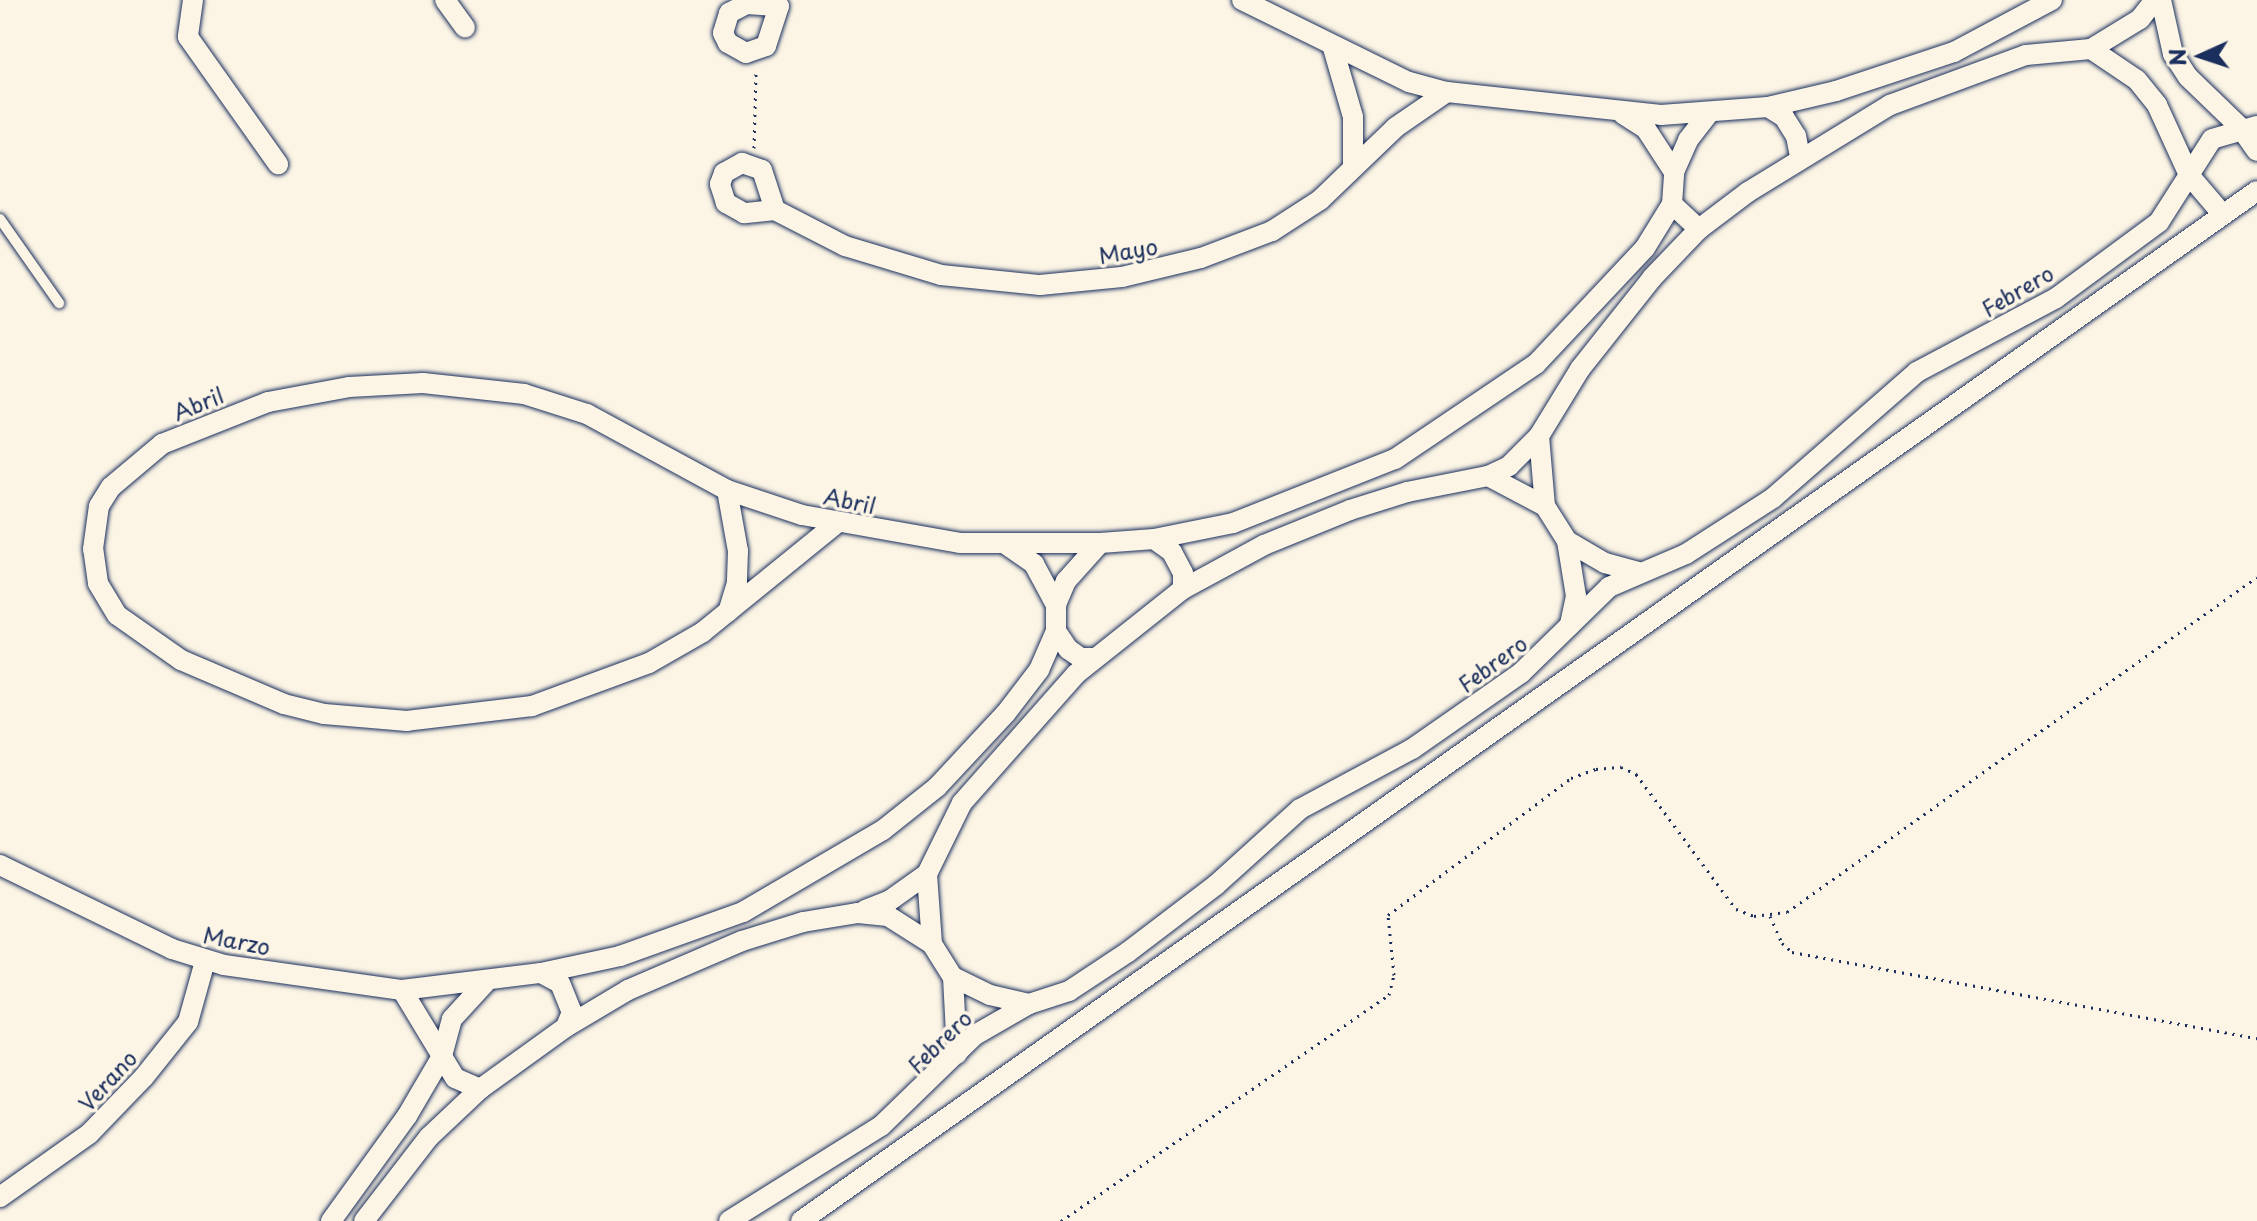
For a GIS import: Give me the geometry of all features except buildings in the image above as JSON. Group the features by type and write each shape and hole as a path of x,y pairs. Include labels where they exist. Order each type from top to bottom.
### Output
{"street":[{"path":"193,0 188,37 278,164"},
{"path":"445,0 465,28"},
{"path":"1242,0 1333,48 1409,82 1447,92 1623,114 1709,113 1768,107 1896,73 2013,25 2052,0"},
{"path":"364,1221 429,1137 480,1089 566,1027 673,969 792,926 858,913 889,901 927,874 962,803 1044,705 1095,658 1183,589 1264,545 1407,492 1488,476 1523,455 1539,436 1580,369 1635,297 1699,229 1800,156 1890,105 2026,55 2091,49 2140,19 2158,0"},
{"path":"2158,0 2161,18 2180,66 2249,126 2257,151"},
{"path":"784,3 771,36 757,51 737,51 728,43 724,23 737,7 784,3"},
{"path":"2013,25 2026,55"},
{"path":"1333,48 1353,117 1353,167"},
{"path":"2091,49 2120,65 2144,88 2189,175 2223,215"},
{"name":"Mayo","path":"775,210 845,246 941,275 1001,284 1076,283 1160,270 1252,240 1320,200 1396,127 1447,92"},
{"path":"1768,107 1784,117 1796,136 1800,156"},
{"path":"1699,229 1672,204 1674,172 1688,140 1709,113"},
{"path":"1623,114 1646,129 1674,172"},
{"name":"Febrero","path":"729,1221 881,1126 975,1035 1029,1004 1069,991 1128,952 1216,885 1300,809 1412,749 1521,673 1609,587 1686,554 1773,498 1917,372 2056,298 2159,222 2212,139 2249,126"},
{"path":"753,165 768,180 775,210 733,210 720,194 724,173 733,166 753,165"},
{"path":"801,1221 2257,191"},
{"name":"Abril","path":"837,523 682,646 571,695 458,718 362,719 284,704 217,678 154,645 130,628 108,602 98,583 93,549 99,506 111,487 162,444 268,402 361,386 456,385 551,402 628,432 727,490 837,523 931,540 1007,545 1100,543 1154,539 1233,523 1395,459 1492,398 1553,348 1645,248 1672,204"},
{"path":"1553,348 1580,369"},
{"path":"1539,436 1545,506 1567,541 1576,596 1570,625"},
{"path":"1395,459 1407,492"},
{"path":"1488,476 1545,506"},
{"path":"727,490 738,551 737,583 728,612"},
{"path":"1154,539 1172,552 1183,573 1183,589"},
{"path":"1567,541 1605,563 1639,572"},
{"path":"1095,658 1081,658 1068,649 1056,631 1056,605 1066,581 1100,543"},
{"path":"1007,545 1034,564 1056,605"},
{"name":"Marzo","path":"3,874 205,961 402,990 485,983 541,973 660,944 778,895 883,830 937,787 1006,713 1039,670 1056,631"},
{"path":"937,787 962,803"},
{"path":"927,874 932,944"},
{"path":"778,895 792,926"},
{"path":"858,913 888,916 932,944 953,977 957,1054"},
{"name":"Verano","path":"0,1197 89,1134 144,1077 188,1022 205,961"},
{"path":"541,973 560,983 570,999 572,1012 566,1027"},
{"path":"953,977 990,995 1029,1004"},
{"path":"331,1221 407,1116 442,1056 452,1019 485,983"},
{"path":"402,990 455,1078 480,1089"}],"lane":[{"path":"0,219 59,303"}],"path":[{"path":"753,165 757,51"},
{"path":"1061,1221 1389,995 1394,975 1388,915 1571,778 1596,769 1621,767 1636,774 1736,909 1770,916 1787,912 2257,577"},
{"path":"1770,916 1782,943 1792,952 2257,1038"}]}
